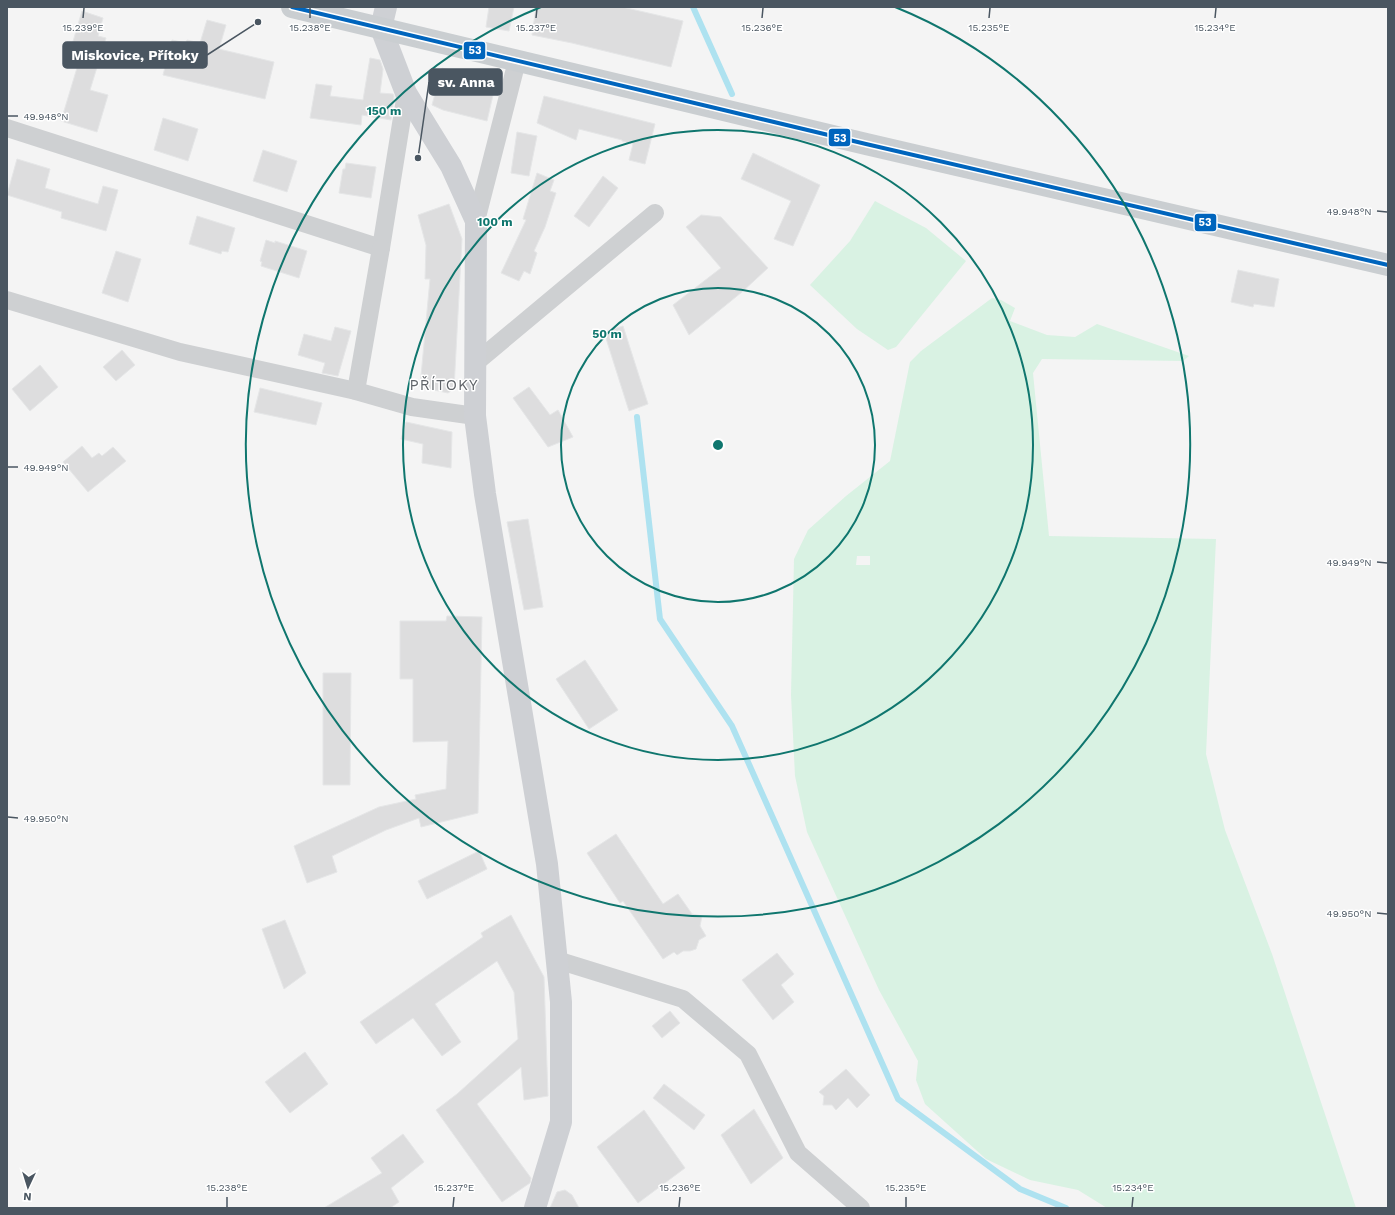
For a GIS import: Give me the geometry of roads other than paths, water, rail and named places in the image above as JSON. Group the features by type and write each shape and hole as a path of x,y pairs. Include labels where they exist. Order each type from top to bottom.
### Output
{"main road":[{"path":"292,7 866,144 1388,265"}],"street":[{"path":"386,7 381,28 406,93 451,166 476,221"},
{"path":"517,61 476,221 474,364 475,416 484,494 547,864 561,1002 561,1122 535,1208"},
{"path":"356,391 406,93"},
{"path":"7,128 381,248"},
{"path":"474,364 655,213"},
{"path":"7,300 180,352 356,391 412,407 475,416"},
{"path":"557,960 683,999 748,1054 798,1152 861,1208"}],"waterway":[{"path":"693,7 732,94"},
{"path":"637,417 660,619 732,726 898,1099 1020,1189 1066,1208"}],"place":[{"name":"Miskovice, Přítoky","path":"258,22"},
{"name":"sv. Anna","path":"418,158"}],"district":[{"name":"PŘÍTOKY","path":"444,385"}]}
